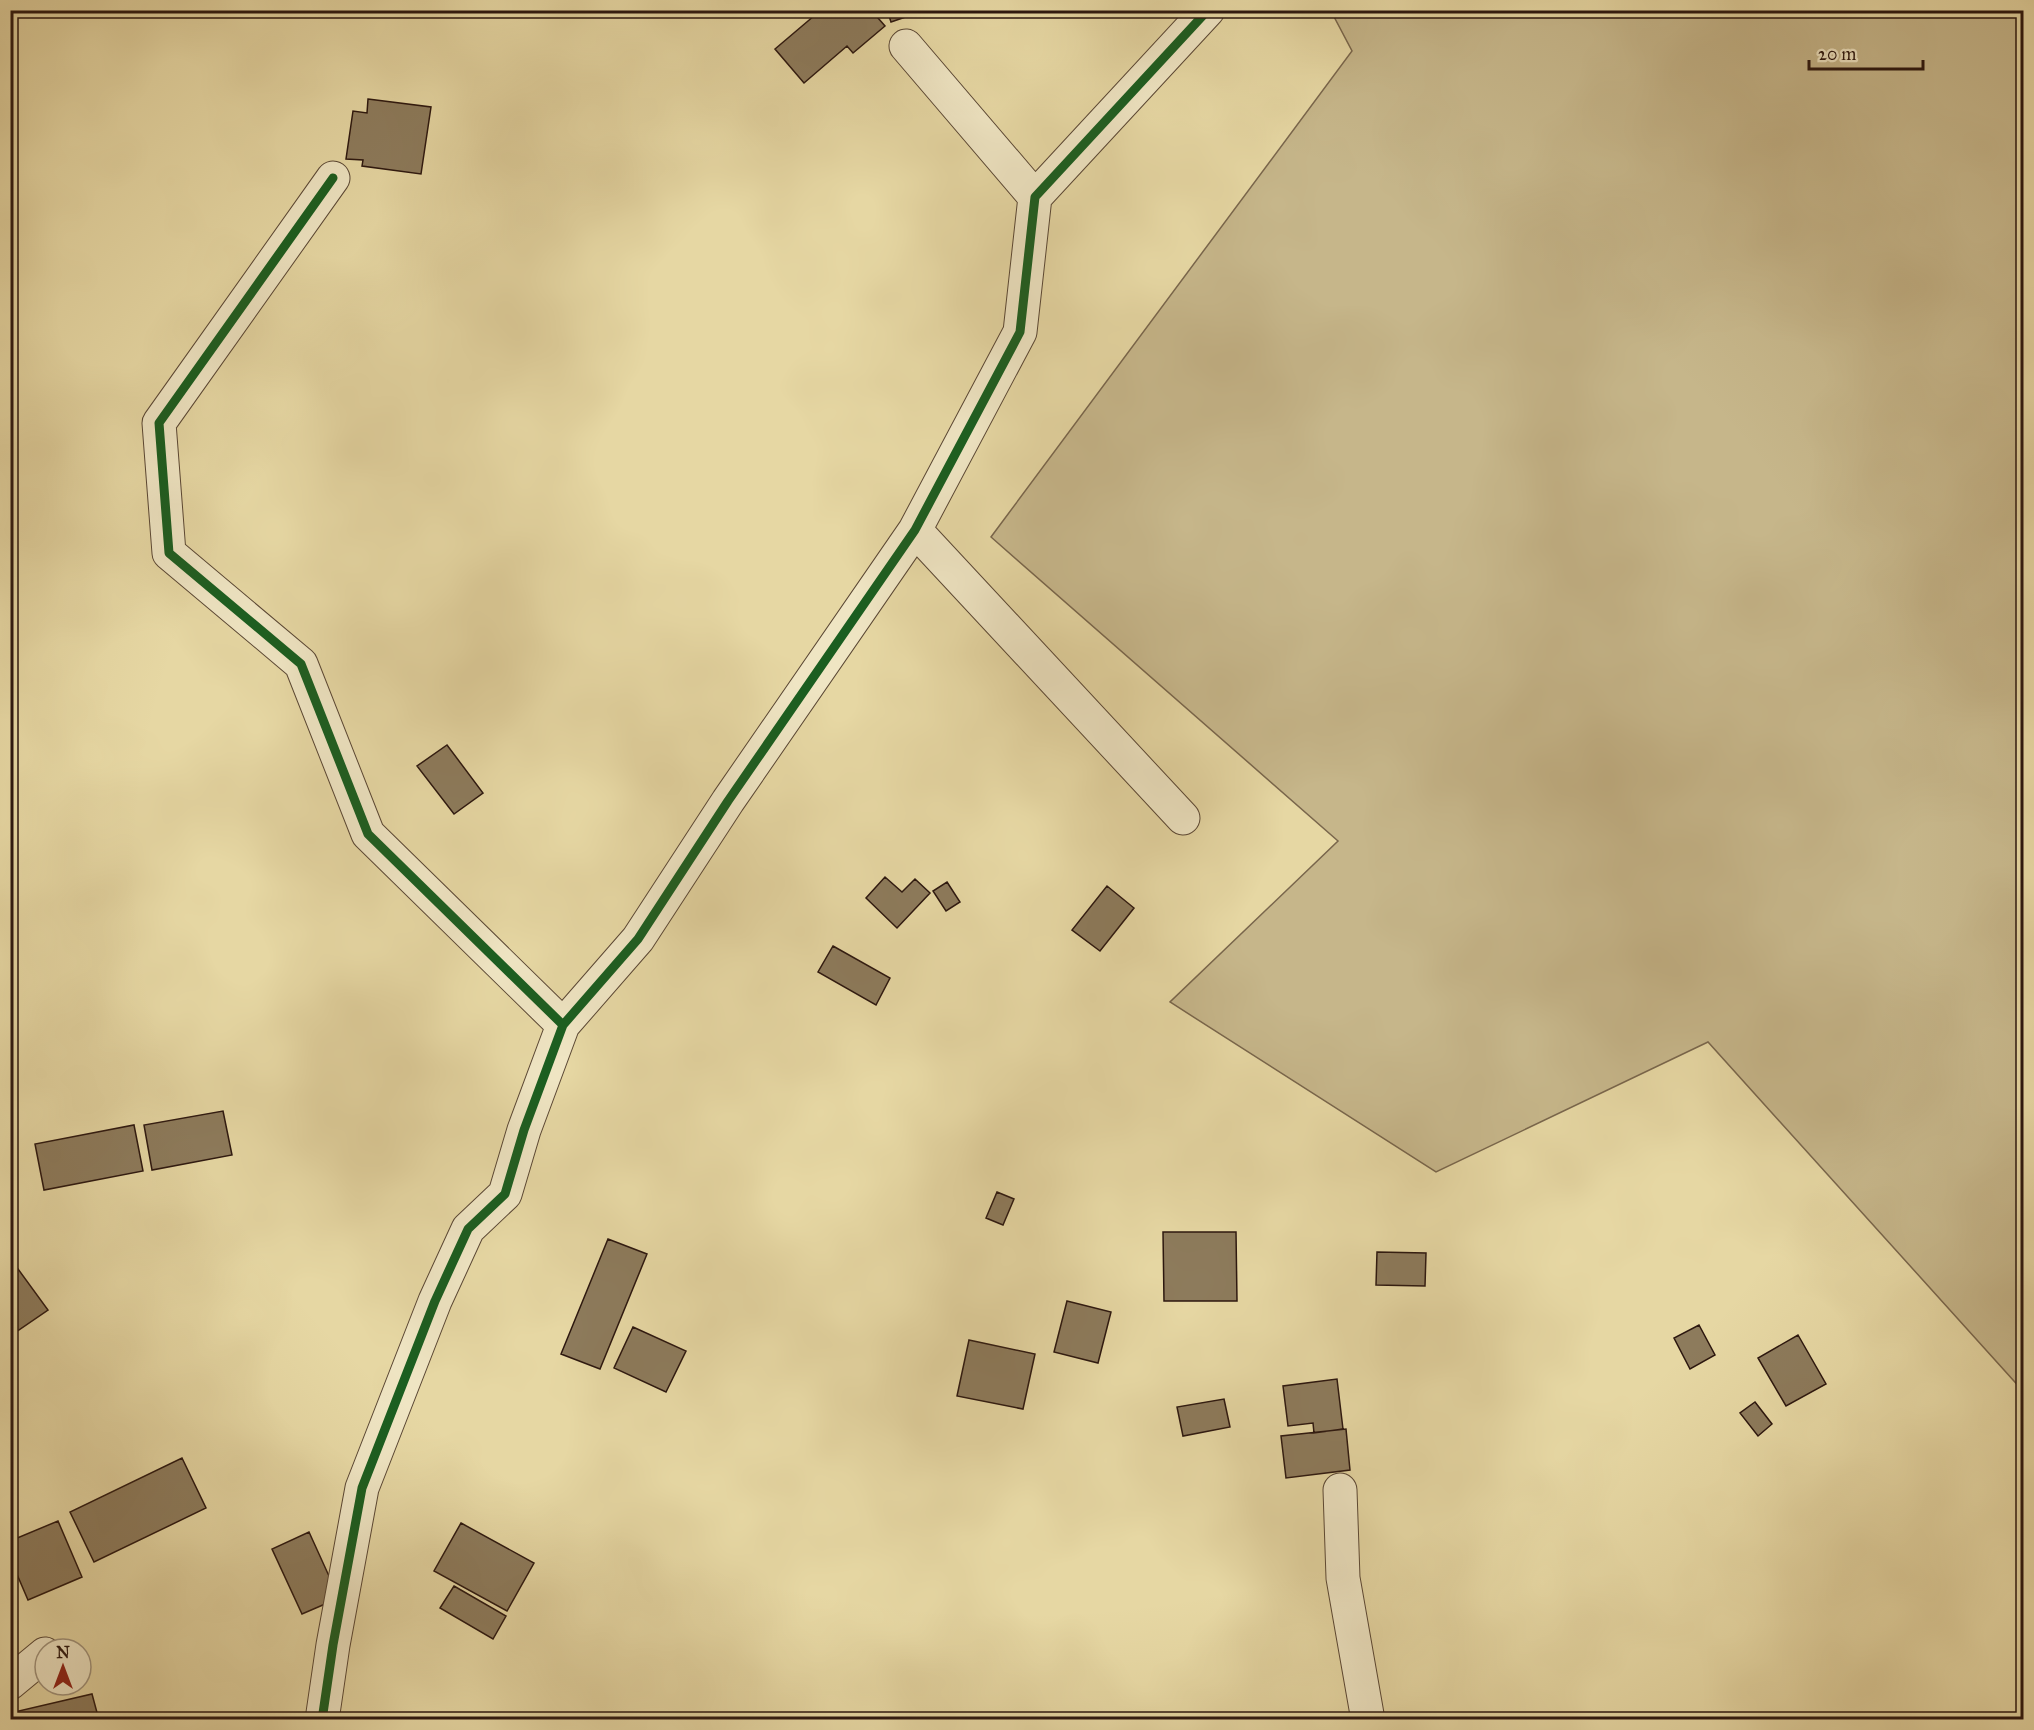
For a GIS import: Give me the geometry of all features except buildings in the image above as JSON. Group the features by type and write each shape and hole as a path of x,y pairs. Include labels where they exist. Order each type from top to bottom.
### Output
{"street":[{"path":"321,1719 362,1488 435,1301 468,1229 505,1194 524,1130 563,1025 638,939 728,801 915,530 1020,332 1035,197 1208,10"},
{"path":"906,46 1035,197"},
{"path":"333,178 159,423 170,553 301,664 368,834 563,1025"},
{"path":"915,530 1183,818"},
{"path":"1340,1490 1344,1578 1368,1719"},
{"path":"10,1683 33,1664"}],"shaded area":[{"path":"1331,11 2023,11 2023,1391 1708,1042 1436,1172 1170,1002 1338,841 991,537 1352,51"}],"cycle path":[{"path":"322,1720 333,1645 362,1488 435,1301 468,1229 505,1194 524,1130 563,1025 638,939 728,801 915,530 1020,332 1035,197 1208,10"},
{"path":"333,178 159,423 169,553 301,664 368,834 563,1025"}]}
